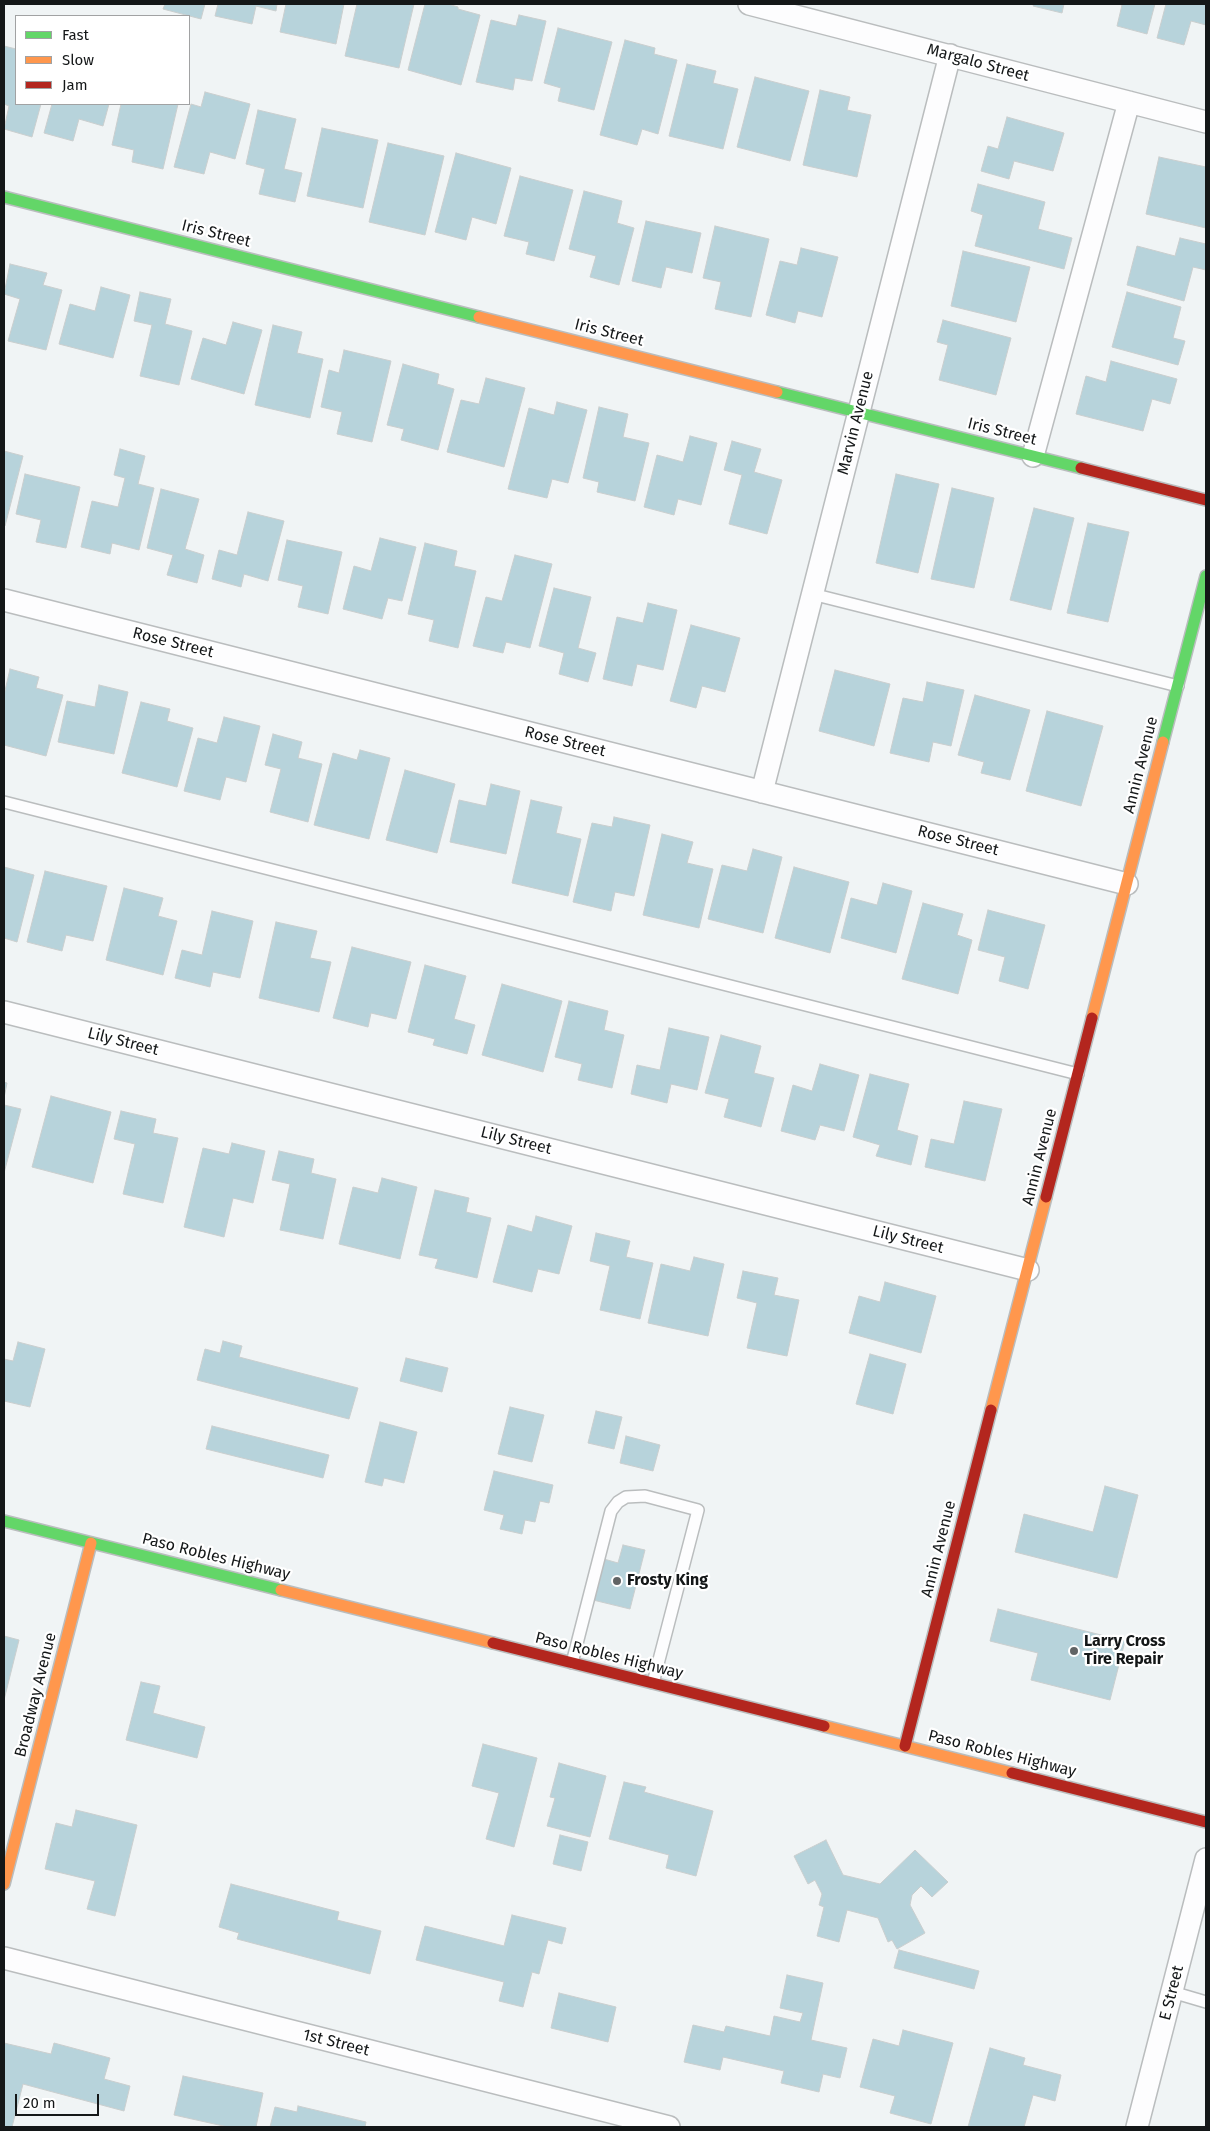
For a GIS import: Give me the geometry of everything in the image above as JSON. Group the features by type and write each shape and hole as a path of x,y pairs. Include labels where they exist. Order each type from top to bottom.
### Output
{"main road":[{"name":"Iris Street","path":"4,197 1206,500"},
{"name":"Annin Avenue","path":"905,1746 1206,576"},
{"name":"Paso Robles Highway","path":"4,1520 1206,1822"},
{"name":"Broadway Avenue","path":"4,1884 91,1543"}],"street":[{"name":"Margalo Street","path":"749,4 1206,122"},
{"name":"Marvin Avenue","path":"762,792 950,55"},
{"path":"1033,456 1130,102"},
{"name":"Rose Street","path":"4,600 1127,884"},
{"name":"Lily Street","path":"4,1012 1028,1270"},
{"name":"E Street","path":"1137,2127 1206,1859"},
{"name":"1st Street","path":"4,1958 669,2127"}],"lane":[{"path":"812,594 1178,686"},
{"path":"4,802 1078,1074"},
{"path":"572,1663 611,1511 618,1502 626,1497 645,1496 698,1510 653,1683"},
{"path":"1172,1992 1206,2002"}],"building":[{"path":"165,4 205,4 201,19 163,9"},
{"path":"218,4 277,4 276,11 256,6 252,24 215,16"},
{"path":"286,4 344,4 336,44 280,32"},
{"path":"357,4 414,4 399,68 345,56"},
{"path":"425,4 448,4 480,15 461,85 408,70"},
{"path":"1034,4 1064,4 1062,13 1033,6"},
{"path":"1118,4 1155,4 1147,34 1117,26 1122,5"},
{"path":"1166,4 1206,4 1206,25 1191,21 1184,45 1157,38"},
{"path":"519,15 546,21 532,81 515,78 513,90 476,82 491,20 516,26"},
{"path":"558,28 612,42 594,110 558,101 561,88 544,83"},
{"path":"625,40 655,48 654,54 677,60 658,134 642,129 637,145 600,135"},
{"path":"4,46 15,49 15,105 41,105 32,137 4,129 9,106 4,104"},
{"path":"687,64 716,71 713,83 738,89 723,149 669,136"},
{"path":"755,77 809,91 790,161 737,147"},
{"path":"820,90 850,97 847,110 871,115 857,177 803,165"},
{"path":"205,92 250,104 235,159 210,152 204,174 174,167 191,104 201,107"},
{"path":"52,105 109,105 103,126 79,119 73,141 44,133"},
{"path":"121,105 178,105 163,169 132,162 134,150 112,145"},
{"path":"258,110 296,119 284,169 302,173 295,202 259,194 265,169 246,164"},
{"path":"1007,117 1064,133 1053,171 1014,161 1009,179 981,171 988,146 998,149"},
{"path":"322,128 378,140 363,208 307,196"},
{"path":"388,143 444,156 425,235 369,222"},
{"path":"456,153 511,168 496,224 472,217 466,240 435,232"},
{"path":"1159,157 1206,167 1206,228 1146,214"},
{"path":"520,176 573,190 554,261 526,254 529,242 504,236"},
{"path":"978,184 1045,202 1038,229 1072,238 1064,269 975,246 983,215 971,211"},
{"path":"584,191 622,201 617,223 634,228 619,285 590,277 596,256 569,249"},
{"path":"646,221 701,233 692,273 666,267 661,288 632,281"},
{"path":"715,226 769,239 751,317 715,309 721,282 703,278"},
{"path":"1180,238 1206,244 1206,270 1193,267 1184,301 1127,285 1137,246 1175,256"},
{"path":"801,248 838,257 822,317 798,311 795,323 766,315 780,261 797,265"},
{"path":"963,251 1030,267 1016,322 951,306"},
{"path":"10,264 47,273 43,285 62,290 46,350 8,341 20,299 4,294"},
{"path":"101,287 130,295 113,358 59,344 70,304 95,311"},
{"path":"140,292 171,299 165,324 192,331 179,385 140,376 152,325 134,321"},
{"path":"1127,292 1181,307 1173,338 1185,341 1178,365 1112,347"},
{"path":"943,320 1011,338 996,395 939,380 948,345 937,342"},
{"path":"233,322 262,330 244,394 191,379 203,338 226,345"},
{"path":"273,325 302,332 297,353 323,359 310,418 255,405"},
{"path":"344,350 391,361 372,442 337,434 342,412 321,407 329,370 339,373"},
{"path":"1111,361 1177,379 1170,404 1152,399 1143,431 1076,414 1086,376 1106,382"},
{"path":"403,364 439,374 437,384 454,389 438,450 401,440 404,429 387,425"},
{"path":"486,378 525,388 504,467 447,452 461,400 479,404"},
{"path":"557,402 587,410 568,483 552,479 547,498 508,489 529,408 554,415"},
{"path":"599,407 628,414 623,437 649,443 635,501 597,492 599,482 583,478"},
{"path":"690,436 717,443 701,505 678,499 674,515 644,507 657,455 683,462"},
{"path":"732,441 761,449 754,472 782,480 767,534 729,524 742,475 724,470"},
{"path":"120,449 145,456 138,484 154,488 139,550 112,543 110,554 81,547 92,501 118,507 125,478 114,475"},
{"path":"4,451 23,456 5,526 4,526"},
{"path":"25,474 80,487 66,548 36,542 41,520 16,514"},
{"path":"896,474 939,484 918,573 876,563"},
{"path":"952,488 994,498 974,588 931,579"},
{"path":"161,489 199,499 185,549 204,555 197,583 167,575 173,555 147,548"},
{"path":"1034,508 1074,518 1051,610 1010,600"},
{"path":"248,512 284,521 268,581 244,574 241,587 212,579 219,550 237,555"},
{"path":"1088,523 1129,532 1108,622 1067,613"},
{"path":"380,538 416,547 402,601 388,598 382,619 343,609 354,566 371,571"},
{"path":"287,540 342,552 328,614 298,607 303,586 278,580"},
{"path":"425,543 457,551 454,566 476,571 458,648 429,641 434,620 408,614"},
{"path":"515,555 552,564 530,648 506,642 503,653 473,646 486,597 502,601"},
{"path":"554,588 591,597 578,648 596,653 588,682 559,674 564,653 539,646"},
{"path":"648,603 677,610 663,670 637,664 632,686 603,679 617,617 643,623"},
{"path":"691,625 740,638 725,692 702,686 696,708 670,701"},
{"path":"10,669 39,677 36,688 63,695 46,756 4,745 4,695"},
{"path":"835,670 890,684 874,746 819,731"},
{"path":"927,682 964,690 951,746 933,742 929,762 890,753 903,698 923,702"},
{"path":"99,685 128,692 114,754 58,742 67,701 95,707"},
{"path":"975,695 1030,710 1010,780 981,773 984,762 958,755"},
{"path":"141,702 170,709 167,721 193,728 177,787 122,773"},
{"path":"1047,711 1103,726 1081,806 1026,791"},
{"path":"224,717 260,726 246,782 226,777 220,800 184,791 198,738 217,743"},
{"path":"273,734 302,742 298,758 322,764 308,822 270,812 281,769 265,765"},
{"path":"360,750 390,758 369,839 314,825 333,753 357,760"},
{"path":"405,770 455,784 437,853 386,840"},
{"path":"491,784 520,791 506,854 450,842 459,800 486,806"},
{"path":"531,800 562,807 556,833 581,839 568,896 512,883"},
{"path":"614,817 650,825 634,896 615,892 611,911 573,902 592,823 612,827"},
{"path":"662,834 693,842 687,863 713,869 699,928 643,915"},
{"path":"753,849 782,857 763,933 708,919 722,865 747,871"},
{"path":"4,867 34,875 17,942 4,938"},
{"path":"794,867 849,882 830,953 775,938"},
{"path":"45,871 107,886 93,941 66,935 62,951 27,942"},
{"path":"883,883 912,891 896,953 841,938 851,898 877,905"},
{"path":"124,888 163,898 158,916 177,921 163,975 106,960"},
{"path":"923,903 963,914 957,935 972,940 958,994 902,979"},
{"path":"988,910 1045,925 1028,989 999,981 1005,957 978,950"},
{"path":"212,911 253,921 240,978 213,972 210,987 175,978 182,950 202,955"},
{"path":"276,922 317,931 310,958 331,962 319,1012 259,998"},
{"path":"352,947 411,962 396,1019 371,1013 368,1027 333,1018"},
{"path":"425,965 466,976 454,1019 475,1025 467,1054 433,1045 435,1039 408,1032"},
{"path":"502,984 562,1001 543,1072 482,1055"},
{"path":"569,1001 608,1011 604,1030 624,1035 612,1088 578,1080 582,1064 555,1057"},
{"path":"669,1028 709,1037 697,1090 671,1084 667,1103 631,1094 637,1065 660,1070"},
{"path":"721,1035 761,1046 754,1073 774,1078 761,1127 724,1117 729,1099 705,1093"},
{"path":"820,1064 859,1075 844,1131 820,1125 815,1140 781,1131 793,1085 812,1091"},
{"path":"870,1074 909,1084 897,1130 918,1136 911,1165 876,1156 880,1145 853,1137"},
{"path":"4,1082 7,1083 4,1098"},
{"path":"51,1096 111,1112 93,1183 32,1167"},
{"path":"964,1101 1002,1109 985,1181 925,1167 931,1139 954,1144"},
{"path":"4,1105 21,1109 4,1173"},
{"path":"121,1111 156,1119 153,1133 178,1138 163,1203 123,1194 135,1144 114,1139"},
{"path":"232,1143 265,1151 253,1203 233,1198 224,1237 184,1227 203,1148 229,1154"},
{"path":"279,1151 314,1159 311,1173 336,1179 323,1239 280,1230 290,1184 272,1180"},
{"path":"382,1178 417,1187 400,1259 339,1244 353,1187 378,1193"},
{"path":"435,1190 469,1198 466,1212 491,1218 477,1278 435,1268 438,1259 419,1255"},
{"path":"536,1216 572,1226 559,1274 538,1269 532,1292 493,1282 508,1225 532,1232"},
{"path":"596,1233 630,1241 626,1257 653,1263 640,1319 600,1310 610,1266 590,1261"},
{"path":"694,1257 724,1264 708,1336 648,1323 661,1264 690,1271"},
{"path":"743,1271 778,1278 774,1295 799,1300 787,1356 747,1348 757,1303 737,1298"},
{"path":"885,1282 936,1296 921,1353 849,1333 859,1296 880,1302"},
{"path":"223,1341 242,1346 239,1357 358,1388 349,1419 197,1380 205,1349 220,1353"},
{"path":"18,1342 45,1349 30,1407 4,1401 4,1359 13,1361"},
{"path":"870,1354 906,1364 893,1414 856,1404"},
{"path":"406,1358 448,1368 442,1392 400,1381"},
{"path":"510,1407 544,1415 532,1462 498,1454"},
{"path":"596,1411 622,1417 614,1449 588,1443"},
{"path":"380,1422 417,1432 404,1483 384,1478 382,1486 365,1482"},
{"path":"212,1426 329,1455 323,1478 206,1449"},
{"path":"626,1436 660,1445 653,1471 620,1463"},
{"path":"494,1471 553,1485 549,1503 540,1501 535,1522 525,1520 522,1534 500,1529 504,1515 484,1510"},
{"path":"1105,1486 1138,1495 1117,1578 1015,1552 1024,1514 1093,1532"},
{"name":"Frosty King","path":"623,1545 645,1550 630,1609 593,1600 604,1559 618,1563"},
{"path":"998,1609 1125,1641 1110,1700 1031,1680 1038,1653 990,1641"},
{"path":"4,1636 19,1640 4,1700"},
{"path":"141,1682 160,1686 153,1713 205,1727 197,1758 126,1740"},
{"path":"483,1744 537,1758 514,1847 486,1839 499,1793 472,1786"},
{"path":"559,1763 606,1776 590,1837 547,1826 555,1798 550,1797"},
{"path":"624,1782 646,1787 644,1792 713,1811 696,1876 666,1868 669,1855 609,1839"},
{"path":"76,1810 137,1825 115,1916 87,1909 95,1881 45,1869 56,1823 72,1827"},
{"path":"560,1835 588,1842 581,1871 553,1864"},
{"path":"826,1840 843,1875 880,1884 915,1850 948,1882 932,1897 921,1886 912,1895 910,1905 925,1933 897,1949 892,1940 888,1942 878,1918 847,1910 839,1942 817,1936 824,1907 819,1905 822,1894 815,1880 808,1884 794,1856"},
{"path":"231,1884 339,1912 337,1920 381,1931 370,1974 237,1939 239,1933 219,1927"},
{"path":"512,1915 566,1928 562,1944 548,1940 539,1974 532,1972 523,2007 499,2001 504,1982 416,1960 425,1926 504,1946"},
{"path":"899,1950 979,1971 974,1989 894,1968"},
{"path":"787,1975 823,1983 811,2040 847,2048 840,2078 823,2074 819,2092 781,2083 784,2071 723,2057 720,2070 684,2062 693,2025 724,2032 726,2026 770,2036 774,2016 800,2022 803,2013 780,2008"},
{"path":"559,1993 616,2007 608,2042 551,2028"},
{"path":"903,2030 953,2043 931,2124 890,2113 895,2096 860,2087 873,2039 899,2046"},
{"path":"4,2043 51,2054 54,2043 110,2058 104,2079 130,2086 124,2111 23,2084 12,2127 4,2127"},
{"path":"990,2048 1025,2058 1023,2065 1061,2075 1055,2101 1033,2095 1024,2127 968,2127"},
{"path":"183,2076 263,2093 256,2127 228,2127 174,2115"},
{"path":"298,2106 366,2122 365,2127 270,2127 275,2107 297,2112"}],"traffic: fast":[{"path":"4,197 479,317"},
{"path":"777,392 1081,468"},
{"path":"1163,742 1206,576"},
{"path":"4,1521 281,1590"}],"traffic: slow":[{"path":"479,317 777,392"},
{"path":"1092,1018 1163,742"},
{"path":"991,1410 1046,1197"},
{"path":"4,1884 91,1543"},
{"path":"281,1590 493,1643"},
{"path":"824,1726 1012,1773"}],"traffic: jam":[{"path":"1081,468 1206,500"},
{"path":"1046,1197 1092,1018"},
{"path":"905,1746 991,1410"},
{"path":"493,1643 824,1726"},
{"path":"1012,1773 1206,1822"}],"place":[{"name":"Frosty King","path":"617,1581"},
{"name":"Larry Cross Tire Repair","path":"1074,1651"}]}
